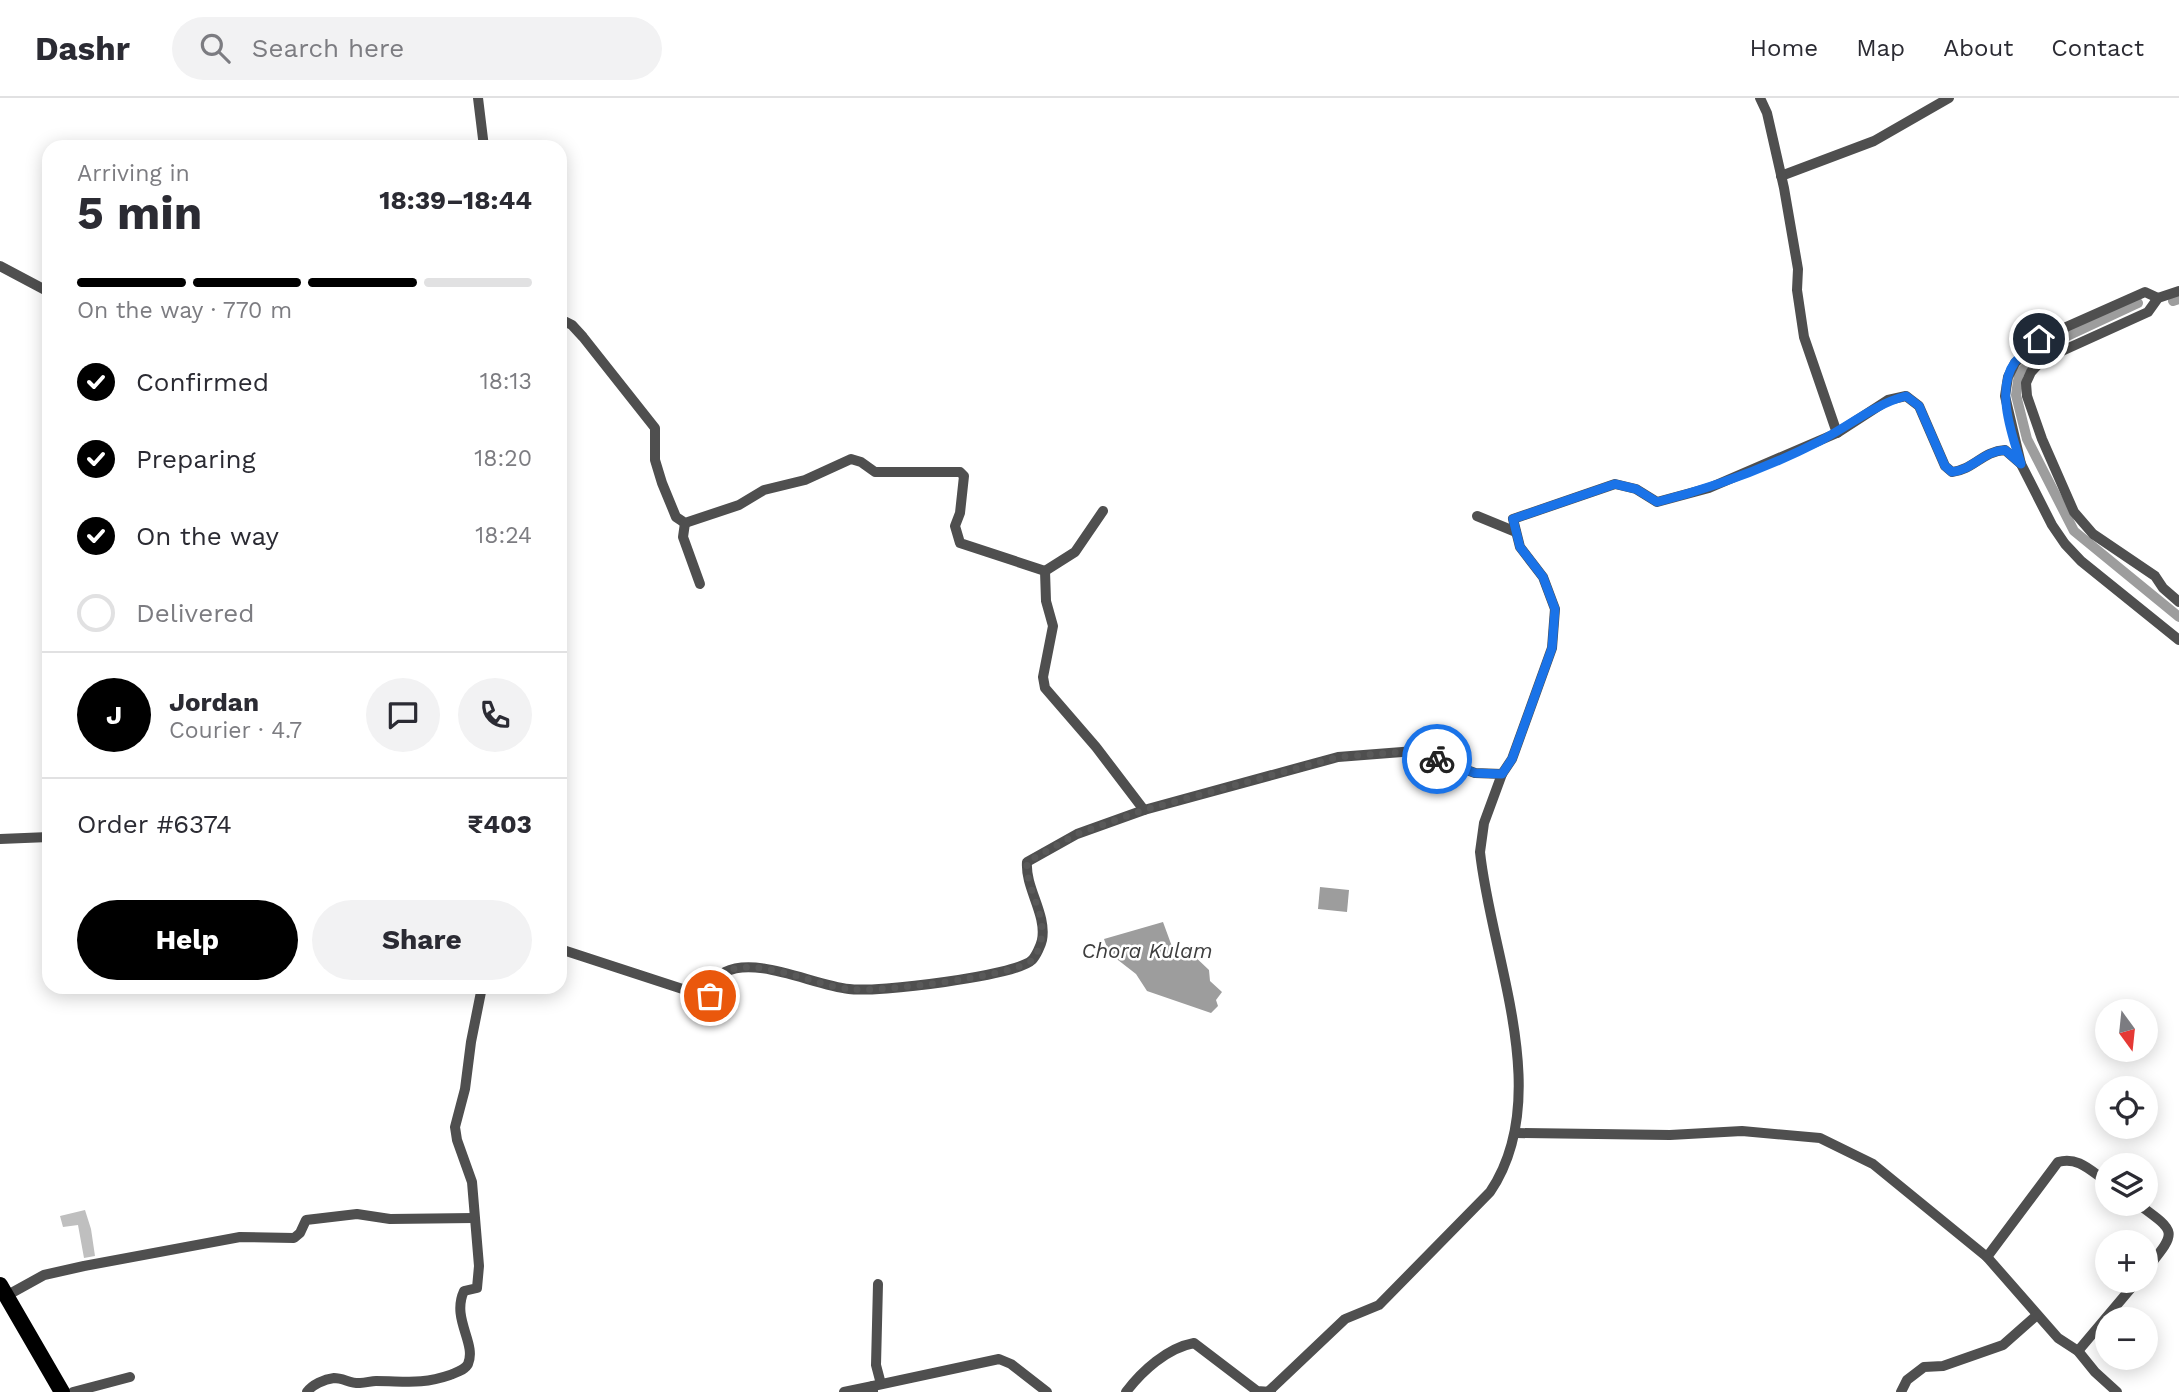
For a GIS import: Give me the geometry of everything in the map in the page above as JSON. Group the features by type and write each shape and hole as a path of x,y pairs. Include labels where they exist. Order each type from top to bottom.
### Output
{"main road":[{"path":"3,1291 62,1392"}],"street":[{"path":"478,98 483,140"},
{"path":"1760,98 1767,113 1781,176 1798,269 1797,290 1804,337 1836,433"},
{"path":"1781,176 1874,141 1949,98"},
{"path":"0,266 42,288"},
{"path":"2179,291 2158,299 2148,312 2042,360 2031,372 2026,383 2027,396 2042,439 2074,512 2093,534 2155,576 2163,588 2179,602"},
{"path":"2158,299 2145,292 2039,339 2015,363 2008,377 2005,396 2021,464 2052,525 2081,561 2179,640"},
{"path":"567,322 583,337 655,428 655,460 676,517 685,523"},
{"path":"1126,1392 1137,1378 1162,1358 1182,1345 1194,1343 1257,1391 1269,1391 1345,1318 1379,1305 1490,1192 1502,1175 1516,1133 1518,1093 1514,1035 1479,852 1484,823 1502,774 1512,759 1552,648 1555,609 1543,577 1520,547 1513,519 1615,484 1636,489 1657,502 1709,488 1836,433 1888,400 1906,396 1919,406 1945,466 1952,472 1963,471 1991,451 2005,450 2021,464"},
{"path":"685,523 739,505 764,490 805,480 851,459 861,462 875,472 960,472 964,476 960,513 955,526 960,543 1045,571"},
{"path":"1045,571 1075,552 1102,511"},
{"path":"1477,516 1516,532"},
{"path":"685,523 683,537 700,584"},
{"path":"1045,571 1046,601 1053,626 1043,677 1045,688 1096,747 1144,810"},
{"path":"567,951 704,996 714,993 725,972 746,965 849,989 914,987 1016,968 1032,960 1041,941 1042,927 1027,862 1077,834 1144,810 1338,757 1415,751 1475,773 1502,774"},
{"path":"0,839 42,837"},
{"path":"304,1391 336,1378 359,1384 376,1381 416,1384 465,1368 469,1352 459,1318 459,1301 464,1291 477,1288 480,1283 472,1182 455,1127 465,1089 481,994"},
{"path":"1516,1133 1670,1135 1742,1131 1820,1138 1873,1164 1987,1257 2058,1338 2078,1351 2095,1373 2117,1392"},
{"path":"1987,1257 2058,1162 2069,1158 2095,1173"},
{"path":"3,1291 44,1275 240,1237 294,1238 300,1233 306,1220 357,1214 390,1219 474,1218"},
{"path":"2154,1216 2168,1226 2170,1232 2169,1241 2158,1255"},
{"path":"876,1387 878,1284"},
{"path":"2078,1351 2127,1293"},
{"path":"1901,1392 1907,1380 1924,1367 1943,1366 2003,1345 2037,1315"},
{"path":"844,1392 999,1359 1026,1374 1047,1392"},
{"path":"74,1392 130,1377"}],"water":[{"path":"1320,887 1349,890 1347,912 1318,909"},
{"name":"Chora Kulam","path":"1163,922 1174,952 1190,952 1209,970 1210,981 1222,992 1216,1000 1218,1006 1211,1013 1147,991 1136,974 1109,953 1104,939"}],"building":[{"path":"85,1210 95,1256 84,1258 78,1225 63,1227 60,1216"}],"waterway":[{"path":"2173,301 2179,299"},
{"path":"2138,303 2063,338 2038,354 2019,374 2016,395 2027,439 2074,531 2179,617"}],"way so far":[{"path":"710,996 725,972 746,965 849,989 914,987 1016,968 1032,960 1041,941 1042,927 1027,862 1077,834 1144,810 1338,757 1415,751 1437,759"}],"route":[{"path":"1437,759 1475,773 1502,774 1512,759 1552,648 1555,609 1543,577 1520,547 1513,519 1615,484 1636,489 1657,502 1709,488 1816,443 1888,400 1906,396 1919,406 1945,466 1952,472 1963,471 1991,451 2005,450 2021,464 2005,396 2008,377 2015,363 2039,339"}]}
